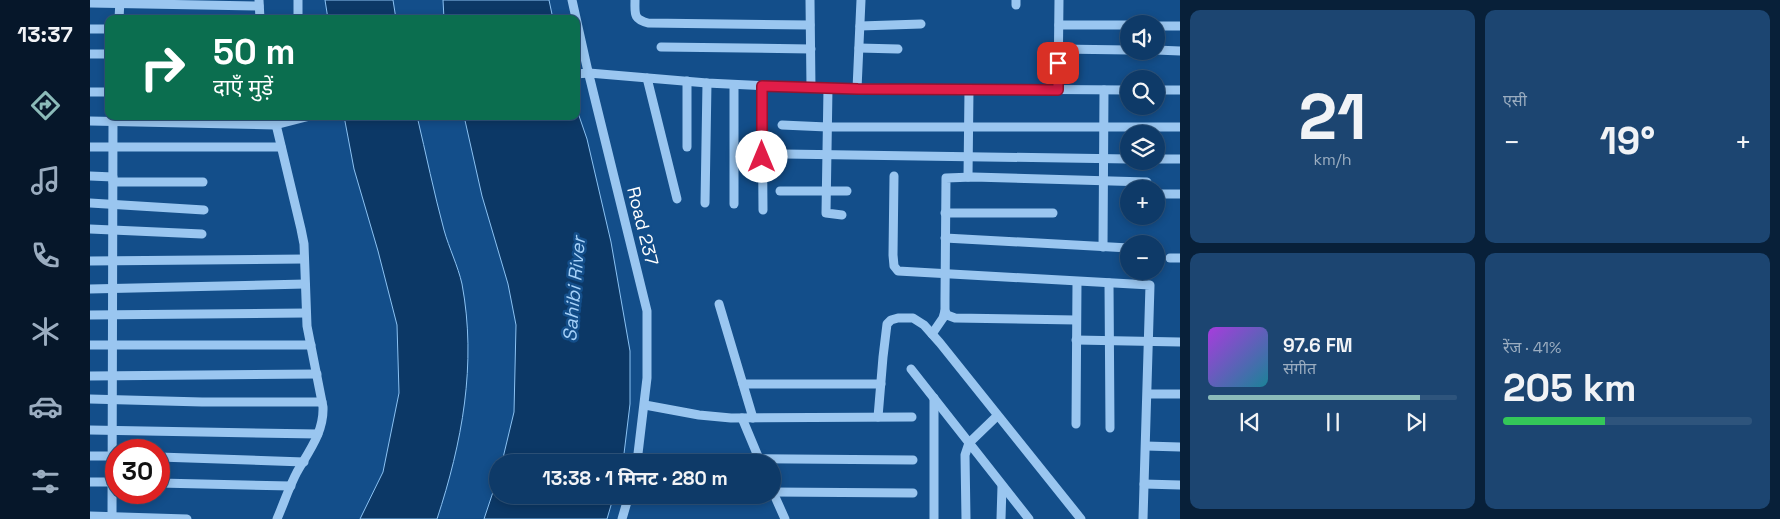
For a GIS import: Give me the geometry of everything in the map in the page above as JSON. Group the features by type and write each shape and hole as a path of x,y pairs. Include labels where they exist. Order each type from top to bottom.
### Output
{"street":[{"path":"298,0 298,15"},
{"name":"Road 237","path":"572,0 575,15"},
{"path":"635,0 636,17 648,23 810,25"},
{"path":"810,0 811,88"},
{"path":"858,89 861,0"},
{"path":"1058,90 1059,0"},
{"path":"119,15 120,2"},
{"path":"90,3 259,3"},
{"path":"860,26 921,24"},
{"path":"1059,25 1120,26"},
{"path":"1165,26 1180,26"},
{"path":"90,29 105,29"},
{"name":"Road 237","path":"580,34 648,311 648,378 638,454"},
{"path":"661,47 811,49"},
{"path":"859,48 898,49"},
{"path":"1059,49 1120,50"},
{"path":"1165,50 1180,51"},
{"path":"90,54 105,54"},
{"path":"580,74 734,85 811,88 1120,90"},
{"path":"647,78 677,199"},
{"path":"686,146 687,81"},
{"path":"706,203 707,83"},
{"path":"734,85 734,204"},
{"path":"762,86 763,210"},
{"path":"828,88 826,213 842,215"},
{"path":"968,90 968,177"},
{"path":"1104,90 1104,247"},
{"path":"1165,90 1180,90"},
{"path":"90,92 105,92"},
{"path":"90,121 105,120"},
{"path":"113,120 113,439"},
{"path":"275,120 299,216 304,244 306,313 322,402 323,421 291,486 278,519"},
{"path":"782,124 827,127 1180,127"},
{"path":"90,147 281,147"},
{"path":"784,154 1120,159"},
{"path":"1165,159 1180,159"},
{"path":"90,176 113,180 203,182"},
{"path":"894,176 893,255 896,268 901,272 1150,285 1143,519"},
{"path":"932,334 943,318 945,311 946,178 1120,181"},
{"path":"780,191 847,191"},
{"path":"1165,194 1180,194"},
{"path":"90,203 204,210"},
{"path":"945,213 1052,213"},
{"path":"90,229 202,234"},
{"path":"945,238 1120,248"},
{"path":"1170,258 1180,258"},
{"path":"90,261 304,259"},
{"path":"1076,424 1077,282"},
{"path":"1108,283 1110,428"},
{"path":"90,290 305,284"},
{"path":"719,304 753,418"},
{"path":"945,311 947,315 955,318 1076,320"},
{"path":"90,315 306,313"},
{"path":"878,417 887,324 898,318 913,318 924,325 932,334 1081,519"},
{"path":"1076,340 1180,342"},
{"path":"90,345 311,345"},
{"path":"911,370 1029,519"},
{"path":"90,376 317,374"},
{"path":"743,384 881,384"},
{"path":"1148,394 1180,394"},
{"path":"934,398 934,519"},
{"path":"90,399 202,402 322,402"},
{"path":"645,405 699,415 742,418 912,417"},
{"path":"966,519 965,455 968,443 997,416"},
{"path":"742,418 757,454"},
{"path":"90,430 318,434"},
{"path":"1146,446 1180,447"},
{"path":"90,456 105,456"},
{"path":"170,457 304,462"},
{"path":"781,460 913,460"},
{"path":"90,482 105,482"},
{"path":"170,483 291,486"},
{"path":"1144,484 1180,485"},
{"path":"1001,519 1002,486"},
{"path":"781,492 913,493"},
{"path":"112,518 113,504"},
{"path":"622,519 626,504"},
{"path":"778,504 785,519"},
{"path":"90,516 187,519"}],"water":[{"path":"325,0 393,0 395,15 327,15"},
{"path":"443,0 549,0 552,15 444,15"},
{"name":"Sahibi River","path":"580,119 587,139 611,242 630,351 630,404 624,454 504,454 514,412 516,325 508,284 482,196 465,120"},
{"path":"345,120 418,120 444,230 462,284 468,344 467,373 460,432 454,461 437,519 360,519 383,472 399,393 397,325 354,169"},
{"path":"489,504 611,504 607,519 484,519"}],"route":[{"path":"762,157 762,86 858,89 1058,90 1058,63"}]}
